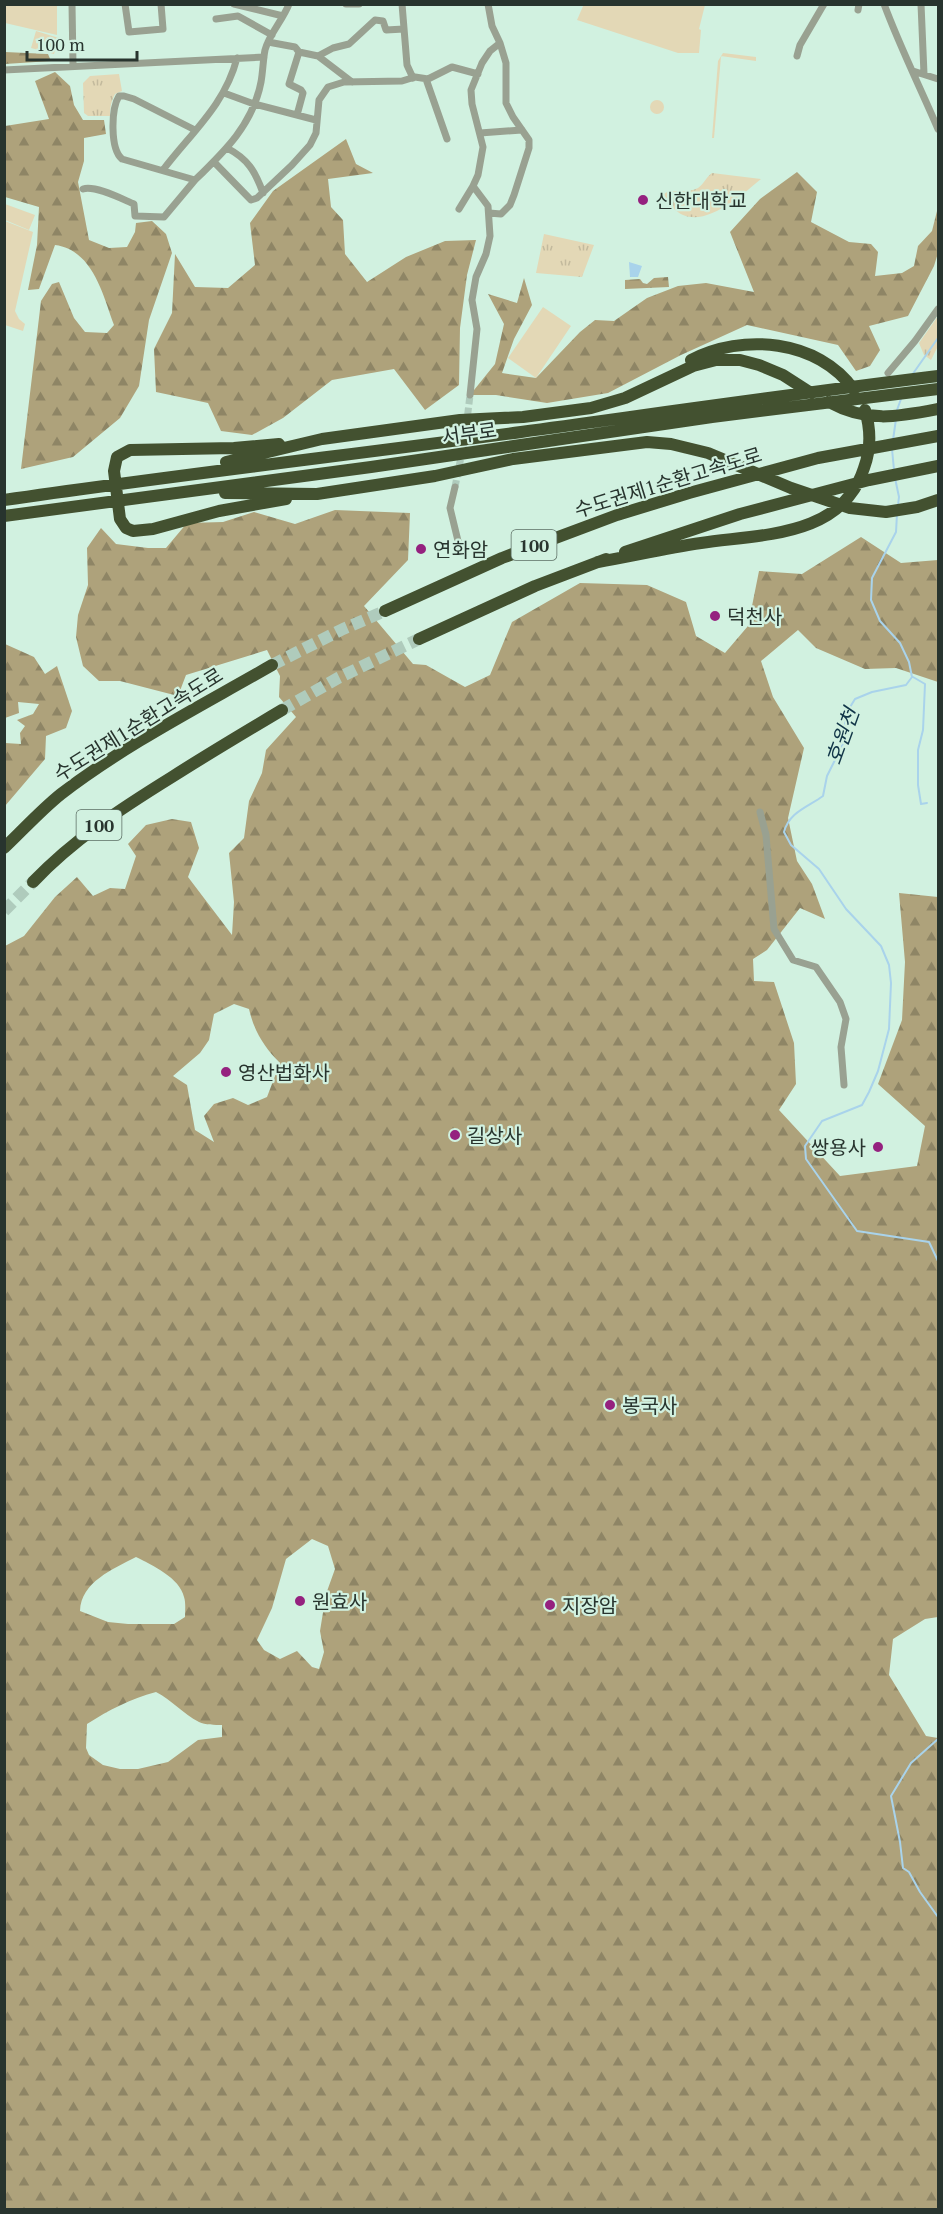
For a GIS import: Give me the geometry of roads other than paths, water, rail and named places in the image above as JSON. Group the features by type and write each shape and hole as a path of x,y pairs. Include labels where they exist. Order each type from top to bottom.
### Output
{"highway":[{"path":"598,562 692,544 780,533 807,526 838,508 857,485 866,461 870,438 868,420 862,402 850,384 836,370 819,359 799,351 764,344 720,348 691,360 643,389"},
{"path":"939,409 904,416 876,418 846,411 789,379 752,363 733,359 716,360 693,366 625,398 591,408 523,417 460,420 322,439 234,448 130,450 117,457 114,466 120,519 126,528 133,531 153,529 219,511 435,476 513,459 641,442 696,449 791,488 850,508 886,512 917,507 939,500"},
{"name":"서부로","path":"4,500 939,376"},
{"name":"서부로","path":"4,516 712,417 939,389"},
{"name":"수도권제1순환고속도로","path":"385,611 544,541 689,493 818,458 939,436"},
{"path":"192,475 224,462 322,439"},
{"name":"100","path":"419,639 525,591 658,539 869,480 939,466"},
{"path":"184,492 317,494"},
{"name":"수도권제1순환고속도로","path":"4,848 59,795 136,744 272,665"},
{"name":"100","path":"33,882 79,838 207,754 282,710"}],"street":[{"path":"72,4 74,65"},
{"path":"125,4 129,32 163,29 161,4"},
{"path":"234,4 283,16"},
{"path":"83,189 88,187 95,189 134,204 135,216 164,217 195,180 242,131 261,81 265,48 289,4"},
{"path":"346,4 358,4"},
{"path":"402,4 407,65 413,78"},
{"path":"488,4 492,26 506,63 508,110 529,140 529,148 514,195 501,214 489,213"},
{"path":"797,56 800,45 824,4"},
{"path":"884,4 906,60 939,129"},
{"path":"921,4 924,74"},
{"path":"216,19 238,16 270,39 295,47 299,52 318,56 352,82"},
{"path":"318,56 333,48 349,44 375,20 383,21 386,30 404,29"},
{"path":"459,209 473,186 483,147 471,90 490,51 500,43"},
{"path":"297,116 303,93 289,84 299,52"},
{"path":"4,70 264,57"},
{"path":"163,170 224,93 232,78 237,58"},
{"path":"214,162 251,200 263,193 310,145 316,133 319,100 323,92 336,84 426,79 452,68 478,74"},
{"path":"913,71 939,79"},
{"path":"426,79 447,139"},
{"path":"224,93 254,104 316,120"},
{"path":"195,130 124,96 119,96 114,109 116,154 122,159 195,180"},
{"path":"480,133 522,130"},
{"path":"227,148 250,165 263,193"},
{"path":"470,395 477,329 472,300 476,277 486,254 490,236 488,206 473,186"},
{"path":"888,373 939,309"},
{"path":"454,487 450,508 459,544"},
{"path":"760,812 766,835 774,929 793,960 816,967 840,1002 846,1019 841,1047 844,1085"}],"water":[{"path":"629,262 642,266 638,277 630,277"}],"waterway":[{"name":"호원천","path":"912,375 938,338"},
{"name":"호원천","path":"897,410 901,399"},
{"name":"호원천","path":"893,440 896,419"},
{"name":"호원천","path":"892,449 894,470"},
{"name":"호원천","path":"895,478 899,497 898,505"},
{"name":"호원천","path":"897,514 896,532 872,578 871,600 880,621 900,643 909,662 912,677 906,685 872,692 855,699 847,712 846,738 827,776 823,796 790,819 784,832 791,845 819,869 846,909 881,946 889,965 891,983 889,1029 878,1071 869,1092 862,1105 822,1121 805,1146 806,1159 857,1231 929,1242 938,1261"},
{"path":"913,677 925,684 923,730 918,750 918,785 921,804 927,803"},
{"path":"938,1739 911,1763 891,1796 903,1868 909,1872 938,1917"}],"tunnel":[{"path":"455,487 465,437 470,395"},
{"path":"272,665 343,629 385,611"},
{"path":"282,710 338,678 419,639"},
{"path":"4,911 33,882"}],"place":[{"name":"신한대학교","path":"643,200"},
{"name":"연화암","path":"421,549"},
{"name":"덕천사","path":"715,616"},
{"name":"영산법화사","path":"226,1072"},
{"name":"길상사","path":"455,1135"},
{"name":"쌍용사","path":"878,1147"},
{"name":"봉국사","path":"610,1405"},
{"name":"원효사","path":"300,1601"},
{"name":"지장암","path":"550,1605"}]}
